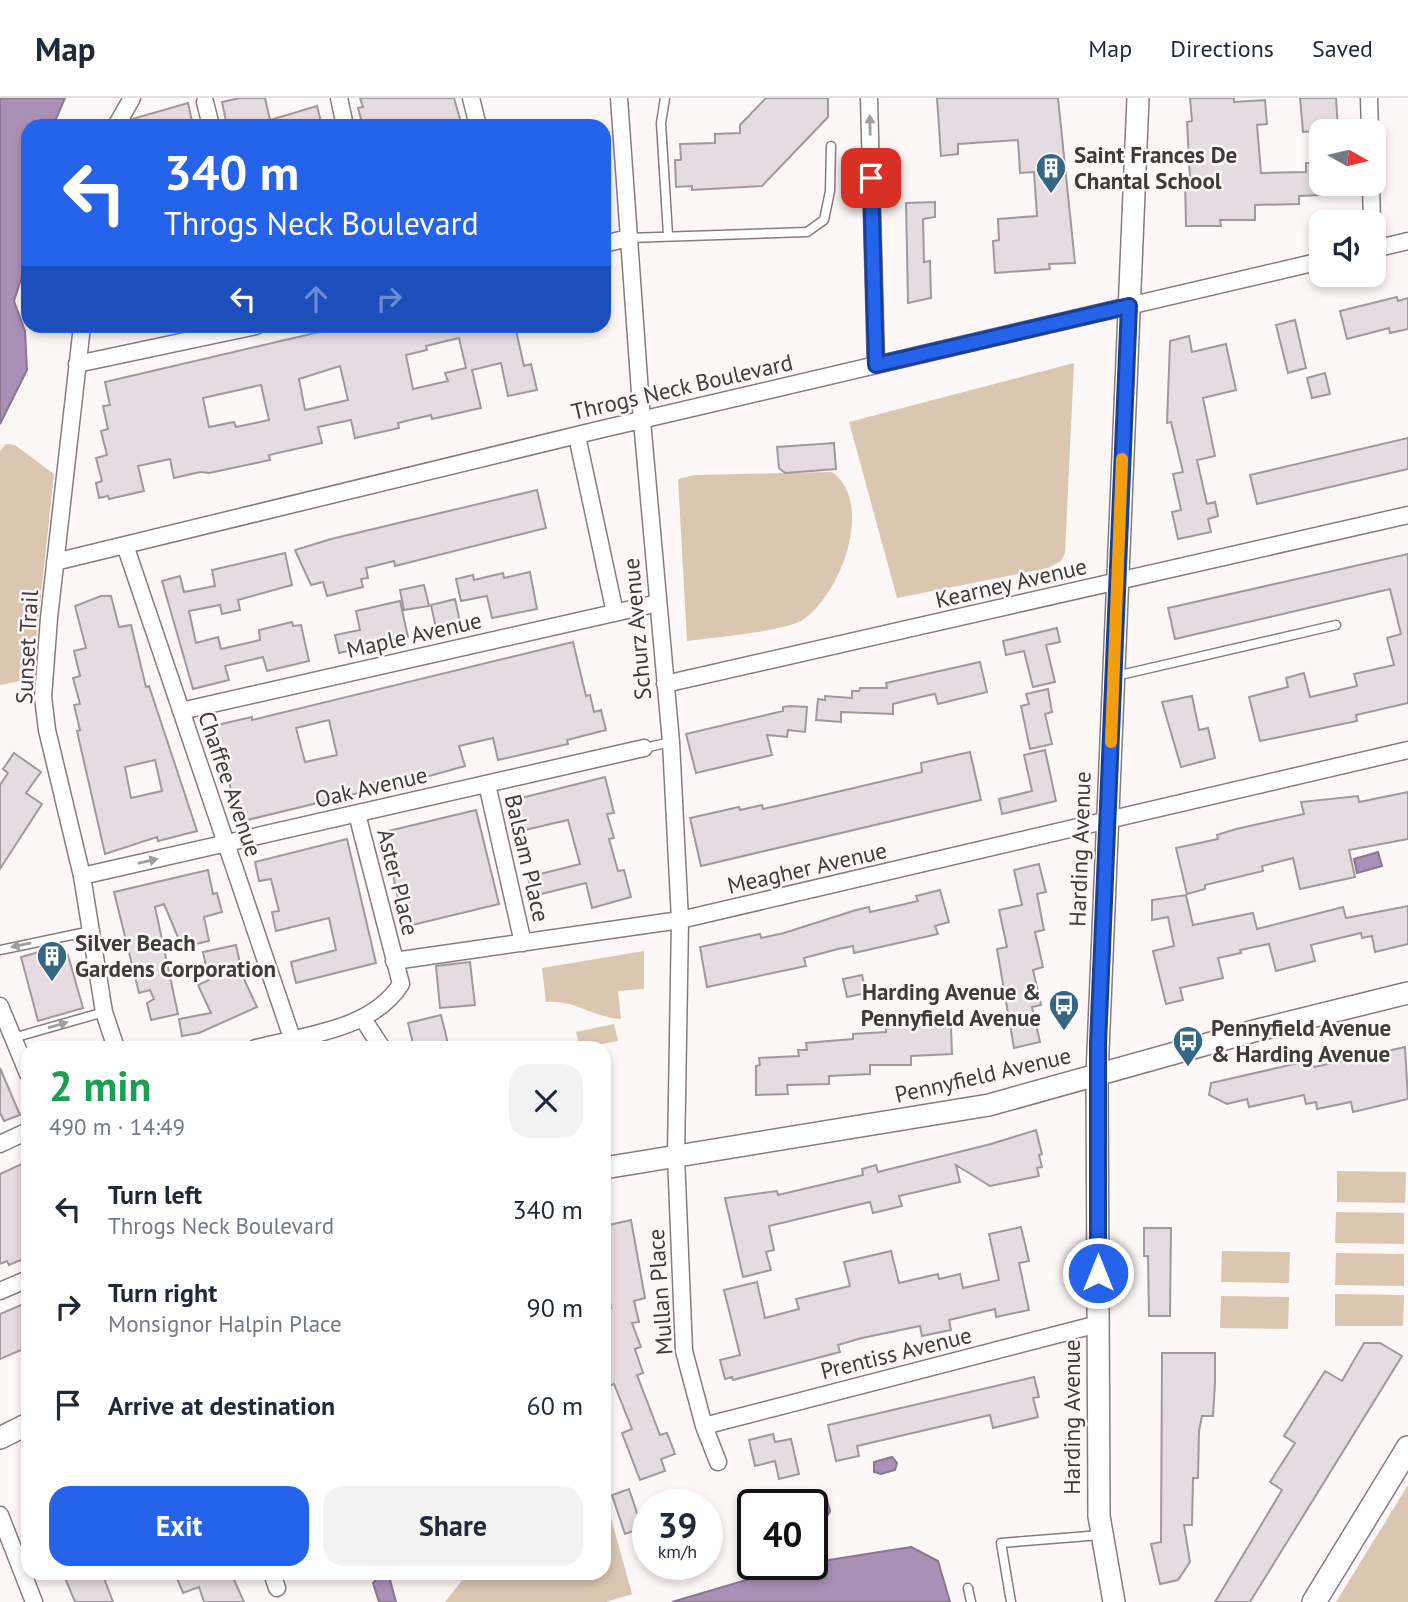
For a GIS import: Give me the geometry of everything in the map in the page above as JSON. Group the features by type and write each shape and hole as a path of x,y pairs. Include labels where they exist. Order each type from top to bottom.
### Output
{"main road":[{"path":"1314,1602 1408,1447"}],"street":[{"path":"120,119 131,98"},
{"path":"339,98 344,119"},
{"path":"471,98 476,119"},
{"name":"Schurz Avenue","path":"620,98 642,421 671,742 680,920 676,1156"},
{"path":"869,98 876,365"},
{"name":"Harding Avenue","path":"1114,1602 1101,1535 1097,1075 1138,98"},
{"path":"1369,98 1370,119"},
{"path":"205,102 209,119"},
{"path":"611,242 628,238"},
{"path":"1386,246 1408,241"},
{"name":"Throgs Neck Boulevard","path":"55,562 1309,264"},
{"name":"Sunset Trail","path":"81,333 55,562 43,697 47,730 82,876 104,1012 114,1041"},
{"path":"77,364 223,333"},
{"path":"577,436 615,613"},
{"name":"Kearney Avenue","path":"665,684 1408,515"},
{"name":"Chaffee Avenue","path":"125,545 292,1038"},
{"name":"Maple Avenue","path":"181,711 657,603"},
{"name":"Oak Avenue","path":"82,876 644,748"},
{"name":"Meagher Avenue","path":"394,961 680,920 1408,750"},
{"name":"Balsam Place","path":"487,784 523,943"},
{"name":"Aster Place","path":"358,814 394,961"},
{"path":"281,1041 363,1019 380,1010 401,984 394,961"},
{"name":"Pennyfield Avenue","path":"611,1167 954,1112 1025,1097 1254,1031 1408,993"},
{"path":"0,1006 21,1057"},
{"path":"363,1019 377,1041"},
{"path":"0,1144 21,1134"},
{"name":"Mullan Place","path":"676,1156 684,1351 704,1426 718,1462"},
{"path":"0,1292 21,1282"},
{"name":"Prentiss Avenue","path":"704,1426 1098,1324"},
{"path":"0,1438 21,1428"},
{"path":"0,1514 21,1568"},
{"path":"26,1580 34,1602"}],"lane":[{"path":"665,98 661,124 668,235"},
{"path":"628,238 807,232 824,220 830,191 831,146"},
{"path":"1113,677 1336,625"},
{"name":"Oak Avenue","path":"644,748 671,742"},
{"path":"0,950 91,931"},
{"path":"13,1038 104,1012"},
{"path":"1011,1602 1001,1543 1101,1535"},
{"path":"968,1588 971,1602"}],"shaded area":[{"path":"0,98 65,98 56,119 21,119 21,279 14,301 21,320 21,333 25,333 27,370 0,424"},
{"path":"1074,363 1065,553 1061,561 1048,568 897,598 849,422"},
{"path":"6,444 15,445 54,474 32,679 0,685 0,451"},
{"path":"832,472 845,486 851,504 852,525 840,569 818,606 795,624 687,641 678,479 695,475"},
{"path":"1378,852 1382,866 1357,873 1354,859"},
{"path":"644,951 644,989 618,991 621,1019 566,1004 546,1002 542,968"},
{"path":"614,1024 618,1041 578,1041 576,1032"},
{"path":"1337,1171 1406,1172 1405,1203 1337,1202"},
{"path":"1336,1212 1404,1213 1404,1244 1335,1243"},
{"path":"1222,1251 1290,1252 1289,1283 1221,1282"},
{"path":"1336,1253 1404,1254 1404,1286 1335,1285"},
{"path":"1335,1294 1404,1295 1403,1326 1335,1326"},
{"path":"1221,1296 1289,1297 1288,1329 1220,1328"},
{"path":"892,1457 897,1463 895,1470 881,1474 874,1472 874,1462"},
{"path":"1408,1485 1408,1602 1336,1602"},
{"path":"611,1518 632,1594 606,1602 445,1602 462,1580 611,1580"},
{"path":"911,1547 938,1561 950,1602 672,1602 746,1580 828,1580 828,1560"},
{"path":"376,1580 390,1580 396,1602 379,1602 373,1583"}],"building":[{"path":"240,98 265,98 270,119 226,119 222,102"},
{"path":"360,98 454,98 460,119 361,119 358,108 363,107"},
{"path":"766,98 828,98 828,117 762,186 692,190 692,186 676,187 675,160 681,160 680,144 715,143 715,134 740,133 740,125"},
{"name":"Saint Frances De Chantal School","path":"937,98 1058,98 1075,263 1049,264 1050,269 995,273 993,241 999,240 998,219 1037,216 1034,172 1020,173 1018,140 958,144 958,154 941,156"},
{"path":"1190,98 1234,98 1234,102 1265,100 1267,124 1257,125 1261,173 1306,172 1306,163 1309,163 1309,196 1299,196 1299,204 1255,205 1255,220 1220,220 1221,226 1186,226 1185,179 1190,179 1187,122 1192,121"},
{"path":"1300,98 1336,98 1337,119 1309,119 1309,131 1303,132"},
{"path":"188,103 191,119 132,119"},
{"path":"317,106 320,119 273,119"},
{"path":"935,202 935,217 923,219 924,262 930,261 931,298 908,303 906,203"},
{"path":"1397,297 1398,301 1408,298 1408,329 1390,333 1389,328 1347,339 1340,311"},
{"path":"1295,320 1306,368 1288,373 1276,325"},
{"path":"315,333 517,333 524,366 531,364 537,390 508,396 501,363 472,370 481,408 432,419 431,415 398,423 399,428 355,438 351,420 318,427 322,443 269,455 270,460 209,473 200,472 174,478 170,459 138,466 144,491 109,499 108,496 99,498 96,483 102,481 96,458 107,455 101,431 108,429 103,406 110,405 105,382","holes":["459,338 466,368 445,373 448,381 413,389 406,355 427,350 426,346","340,366 348,400 305,410 299,379","261,385 269,420 236,427 234,422 209,427 203,398"]},
{"path":"1189,336 1192,352 1226,344 1236,390 1203,398 1215,456 1197,460 1207,504 1215,502 1218,516 1208,519 1211,532 1178,539 1172,512 1181,510 1173,474 1183,472 1171,422 1167,423 1170,341"},
{"path":"1325,373 1330,394 1312,398 1307,378"},
{"path":"1408,438 1408,469 1257,504 1250,475"},
{"path":"834,443 836,469 785,473 779,468 777,447"},
{"path":"537,490 546,528 395,566 394,561 366,568 368,578 361,579 363,587 327,596 323,582 311,585 295,550 331,539"},
{"path":"285,553 292,585 238,600 240,610 222,614 220,605 189,611 196,643 218,637 221,649 260,640 259,630 292,622 293,626 301,625 309,661 267,671 263,657 225,666 229,680 193,689 162,581 180,576 184,592 215,586 212,570"},
{"path":"1408,554 1408,703 1356,715 1357,721 1260,741 1249,697 1288,687 1286,678 1304,673 1310,697 1357,686 1354,674 1394,665 1387,638 1401,634 1390,589 1175,639 1168,608"},
{"path":"530,572 537,609 492,618 487,596 461,601 456,579 473,575 474,580 503,573 504,578"},
{"path":"424,585 429,606 404,610 400,590"},
{"path":"101,596 111,596 119,627 131,625 146,687 149,686 197,831 158,841 157,837 105,854 77,731 80,730 74,705 80,704 73,678 80,676 74,651 86,648 75,606","holes":["155,760 162,791 131,798 125,767"]},
{"path":"455,599 460,622 436,628 431,605"},
{"path":"400,601 408,637 339,653 335,635 360,630 356,611"},
{"path":"1057,628 1060,642 1046,645 1055,682 1033,687 1024,651 1006,655 1003,641"},
{"path":"573,642 586,696 590,695 594,712 601,710 606,730 567,740 568,744 498,760 493,738 459,746 465,766 397,785 395,778 361,785 363,792 239,822 226,770 224,771 217,745 213,746 208,727 252,717 252,720","holes":["329,720 337,755 305,762 296,728"]},
{"path":"980,662 987,692 938,704 935,694 925,696 893,704 893,714 841,712 841,722 816,720 818,699 825,700 825,696 852,698 852,691 859,691 860,688 887,688 886,683"},
{"path":"1048,689 1052,712 1045,714 1052,744 1030,749 1021,706 1029,704 1026,694"},
{"path":"1192,696 1199,730 1208,728 1215,758 1181,767 1162,702"},
{"path":"783,707 807,707 805,732 788,730 787,737 767,735 772,755 696,773 686,734 783,711"},
{"path":"1045,750 1056,801 1002,814 999,799 1032,791 1024,755"},
{"path":"970,752 981,800 701,866 690,818 739,807 740,810 762,805 763,809 922,772 921,763"},
{"path":"14,753 41,772 26,793 42,804 0,869 0,785 8,773 3,769"},
{"path":"605,777 614,813 607,814 614,838 609,839 618,871 624,870 631,897 592,908 586,883 533,896 528,877 580,864 568,820 516,832 509,801"},
{"path":"1408,792 1408,839 1349,850 1355,877 1300,889 1293,858 1262,866 1263,871 1205,885 1205,889 1187,894 1176,848 1218,839 1217,835 1236,829 1304,814 1301,802 1358,796 1359,802"},
{"path":"476,810 499,904 404,927 384,832"},
{"path":"347,839 376,963 296,983 291,962 336,950 329,918 276,931 272,912 279,911 271,879 259,881 255,862"},
{"path":"1039,864 1046,892 1037,894 1044,930 1035,932 1043,967 1033,970 1041,1005 1032,1007 1040,1042 1014,1048 997,949 1007,947 999,910 1022,905 1014,870"},
{"path":"208,870 213,894 217,893 222,912 204,917 209,941 182,947 164,904 155,907 178,1014 151,1020 147,1003 154,999 150,990 139,993 114,892"},
{"path":"940,890 949,922 935,926 938,934 854,953 853,946 838,949 804,958 806,966 707,987 700,947 760,934 761,938 784,933 856,910 869,907 870,912 918,901 916,896"},
{"path":"1186,895 1193,925 1253,913 1257,929 1343,907 1346,918 1408,906 1408,944 1375,952 1372,936 1362,938 1361,933 1311,945 1315,961 1276,971 1269,944 1240,950 1241,953 1218,958 1223,978 1180,988 1183,1000 1166,1004 1153,951 1174,946 1168,917 1152,920 1152,900"},
{"path":"236,945 243,977 257,1007 199,1033 182,1036 179,1019 211,1013 198,985 209,980 203,952"},
{"name":"Silver Beach Gardens Corporation","path":"54,948 57,958 68,955 83,1008 38,1021 21,957"},
{"path":"470,962 475,1005 440,1008 436,966"},
{"path":"862,975 866,993 847,997 843,979"},
{"path":"441,1015 447,1041 412,1041 408,1023"},
{"path":"886,1024 907,1024 907,1027 951,1026 952,1054 911,1056 911,1065 870,1065 870,1074 829,1076 829,1084 787,1085 788,1094 756,1095 756,1066 760,1065 759,1058 799,1056 798,1050 807,1050 806,1043 853,1039 853,1034 886,1032"},
{"path":"1405,1047 1408,1099 1353,1112 1351,1102 1317,1109 1316,1102 1306,1104 1304,1095 1249,1107 1247,1099 1227,1104 1209,1095 1211,1083 1312,1060 1314,1067"},
{"path":"0,1068 20,1115 4,1121 0,1113"},
{"path":"1036,1130 1042,1154 1039,1155 1042,1167 1037,1168 1039,1176 990,1186 956,1165 960,1182 899,1196 902,1206 873,1213 870,1202 769,1226 774,1250 766,1252 771,1270 743,1277 725,1198 777,1191 778,1195 863,1175 862,1169 876,1165 878,1172"},
{"path":"21,1164 21,1260 9,1265 7,1261 0,1264 0,1174"},
{"path":"631,1220 645,1298 634,1301 639,1322 632,1323 641,1347 635,1349 643,1373 637,1375 660,1435 667,1433 675,1454 661,1459 665,1471 640,1480 622,1433 632,1429 614,1384 611,1385 611,1224"},
{"path":"1021,1227 1029,1261 1019,1263 1029,1310 996,1317 995,1309 949,1320 951,1330 922,1336 920,1326 862,1338 838,1345 840,1352 733,1380 732,1377 725,1379 720,1360 740,1355 724,1290 757,1282 765,1318 799,1309 796,1299 850,1286 844,1262 891,1251 899,1283 938,1274 939,1279 960,1274 963,1288 999,1280 989,1234"},
{"path":"1144,1228 1171,1228 1170,1316 1149,1316 1148,1256 1144,1256"},
{"path":"21,1305 21,1350 0,1359 0,1314"},
{"path":"1364,1343 1380,1343 1402,1356 1250,1602 1215,1602 1282,1490 1270,1482 1295,1443 1284,1436 1325,1371 1342,1381"},
{"path":"1162,1353 1215,1353 1215,1383 1213,1416 1202,1416 1199,1431 1198,1478 1193,1478 1192,1525 1184,1525 1190,1562 1178,1580 1160,1584 1151,1544 1161,1542"},
{"path":"1034,1377 1039,1397 1033,1398 1038,1417 993,1428 990,1415 857,1446 859,1456 836,1461 828,1425"},
{"path":"773,1434 775,1442 791,1439 799,1474 779,1479 775,1461 755,1466 749,1440"},
{"path":"629,1489 632,1498 632,1532 625,1534 612,1495"},
{"path":"66,1580 105,1580 113,1602 75,1602"},
{"path":"178,1580 234,1580 244,1602 204,1602 199,1587 183,1593"}],"slow traffic":[{"path":"1111,742 1122,459"}],"place":[{"name":"Saint Frances De Chantal School","path":"1051,195"},
{"name":"Silver Beach Gardens Corporation","path":"52,983"},
{"name":"Harding Avenue & Pennyfield Avenue","path":"1064,1032"},
{"name":"Pennyfield Avenue & Harding Avenue","path":"1188,1068"}],"route":[{"path":"871,178 876,365 1129,306 1098,1044 1098,1273"}]}
